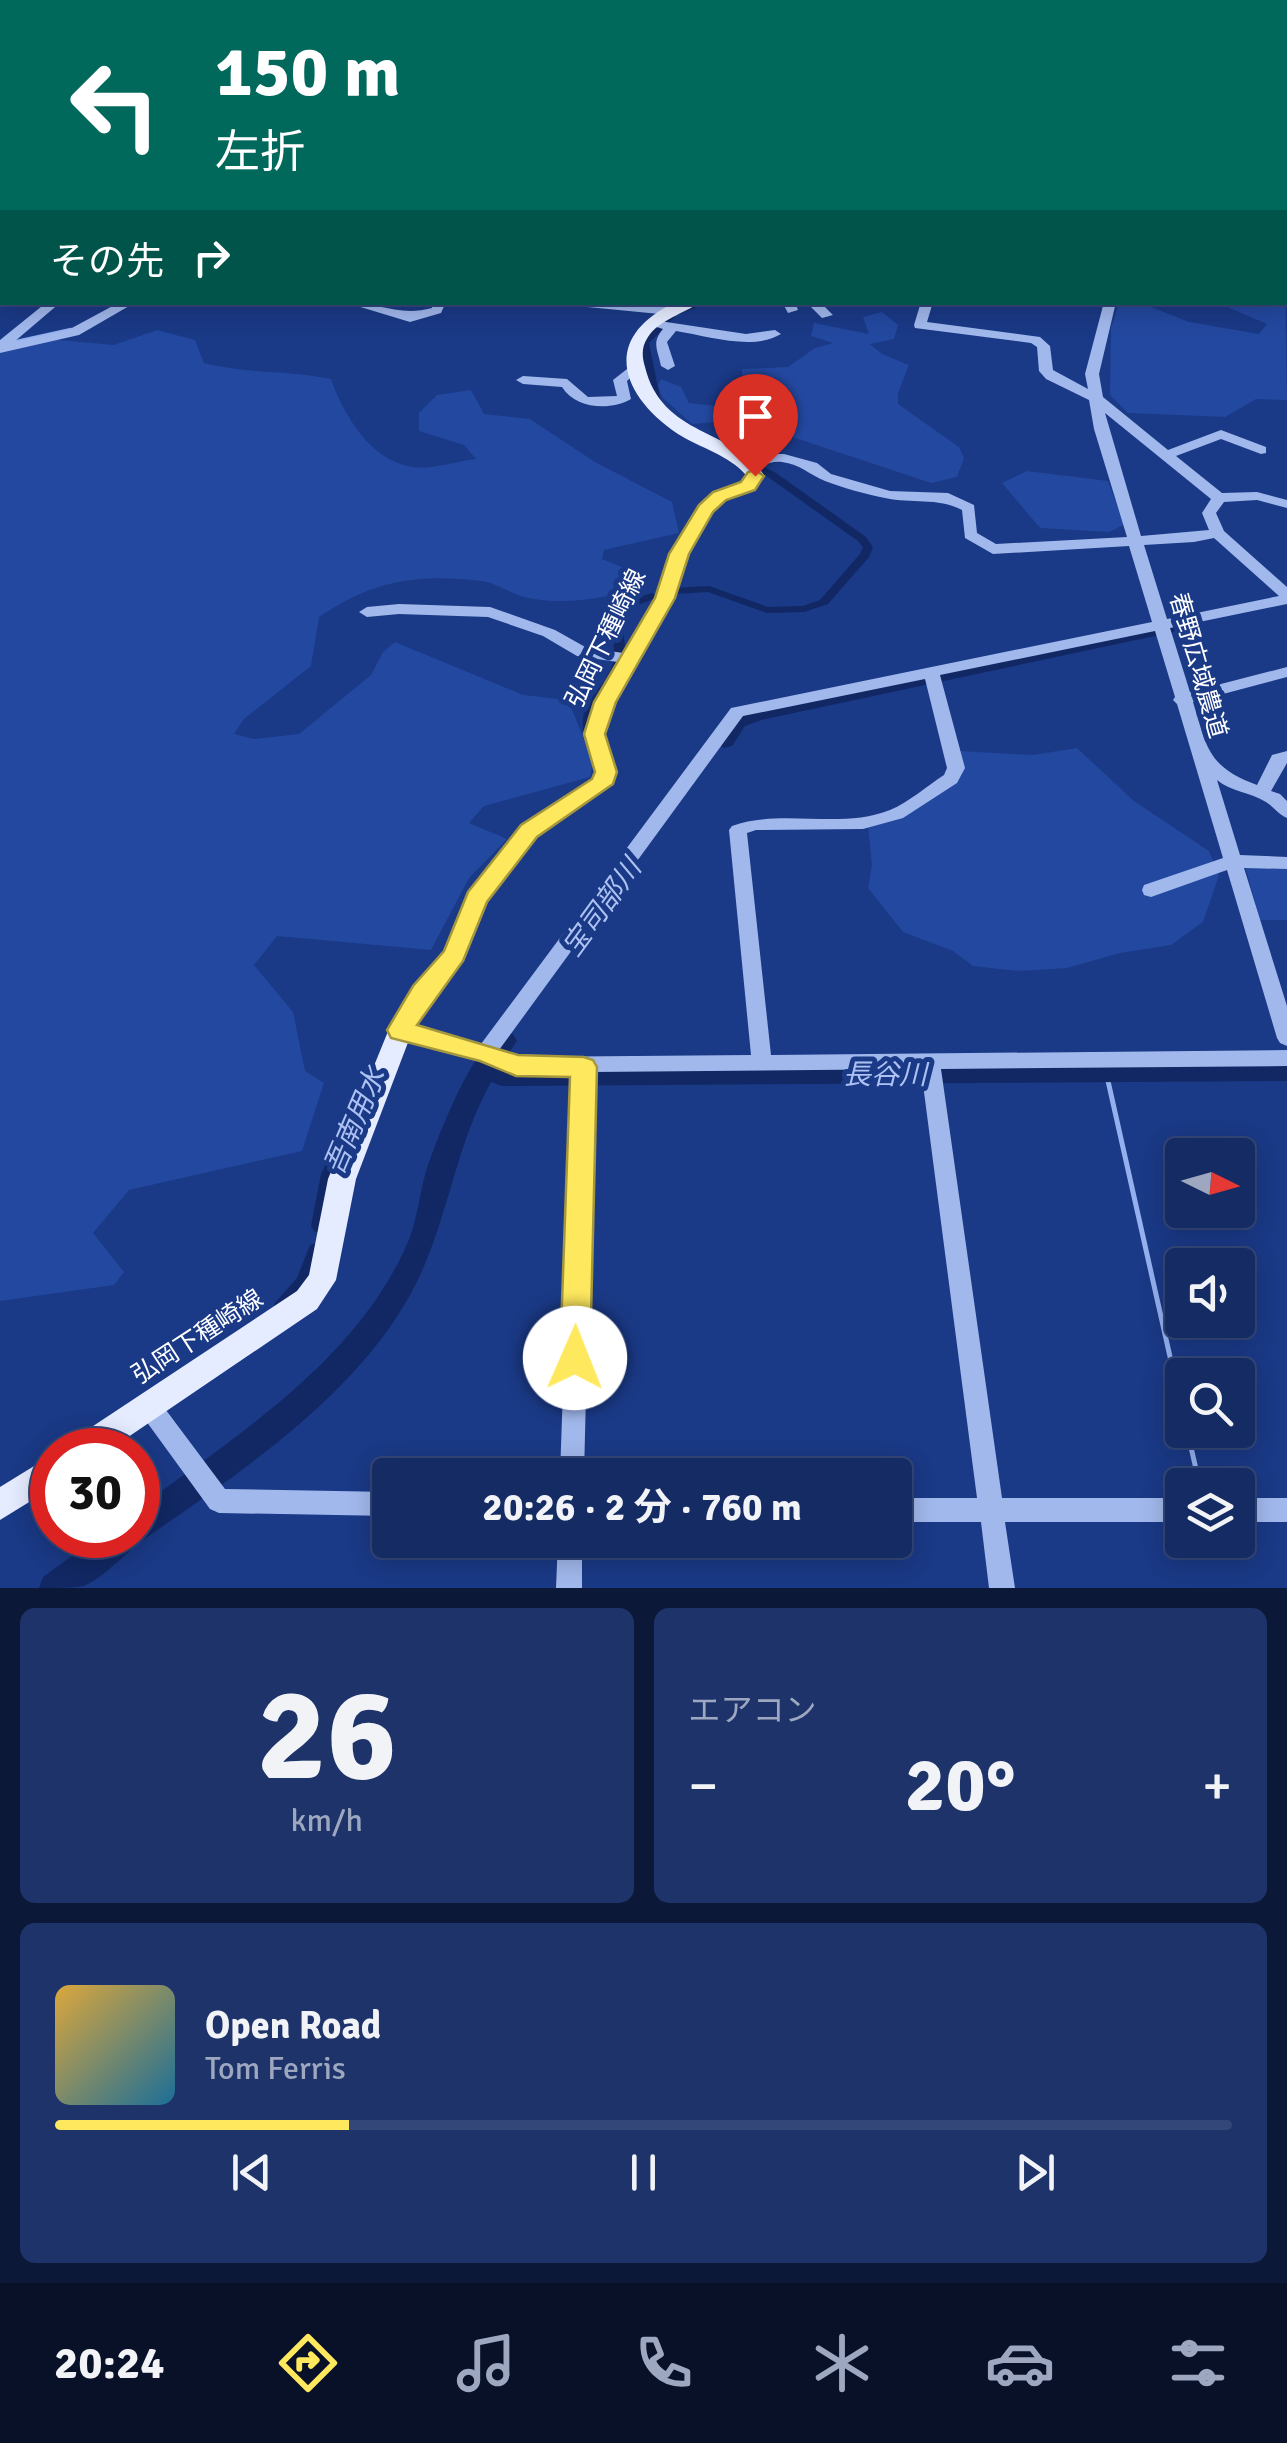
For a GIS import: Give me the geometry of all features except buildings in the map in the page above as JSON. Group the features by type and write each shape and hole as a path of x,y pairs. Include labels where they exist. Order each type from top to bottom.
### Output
{"main road":[{"path":"688,305 635,342 636,366 647,397 658,410 702,441 754,464"},
{"name":"弘岡下種崎線","path":"116,1428 282,1320 307,1300 322,1280 342,1180 400,1030 422,993 454,955 476,898 529,831 601,784 606,772 594,734 624,658 665,598 679,554 706,509 720,496 748,486 755,476 754,464"},
{"path":"0,1506 30,1485"}],"street":[{"path":"0,348 51,305"},
{"path":"0,348 74,332 124,305"},
{"path":"361,305 410,318 437,310 439,305"},
{"path":"589,305 746,338 776,334"},
{"path":"815,305 827,315"},
{"path":"926,305 920,325 1035,340 1044,346 1050,376 1094,397 1219,498 1256,496 1287,504"},
{"name":"春野広域農道","path":"1109,305 1094,356 1094,397 1181,700 1287,1038"},
{"path":"664,323 658,346 668,366"},
{"path":"523,380 568,383 571,393 587,403 624,398 620,380 636,366"},
{"path":"1164,456 1221,434 1261,450"},
{"path":"754,464 784,458 812,466 826,477 889,495 948,497 969,508 970,535 993,549 1217,533"},
{"path":"1219,498 1209,513 1217,533 1287,597"},
{"path":"493,1056 736,712 1163,630 1287,597"},
{"path":"367,612 490,612 549,633 582,652 624,658"},
{"path":"762,1064 738,830 755,824 863,823 897,814 951,778 956,768 931,672"},
{"path":"1181,700 1287,672"},
{"path":"1200,757 1231,782 1278,800 1278,758 1287,758"},
{"path":"1151,890 1233,861 1287,864"},
{"path":"400,1030 516,1066 583,1074 762,1064 1287,1058"},
{"path":"930,1064 1002,1588"},
{"path":"572,1458 583,1074"},
{"path":"149,1406 219,1501 372,1504"},
{"path":"912,1510 1165,1510"},
{"path":"1255,1510 1287,1510"},
{"path":"569,1588 570,1558"}],"shaded area":[{"path":"1118,305 1146,305 1189,322 1259,334 1267,324 1223,305 1285,305 1287,400 1256,399 1225,417 1128,413 1110,395 1111,328"},
{"path":"882,312 898,325 894,339 870,344 882,354 909,365 898,404 959,447 964,458 957,477 931,483 774,431 716,422 692,424 662,397 658,385 661,379 681,387 689,403 716,406 744,399 742,369 788,367 815,348 833,343 811,336 814,323 869,334 863,317"},
{"path":"157,330 195,340 204,363 331,379 343,408 361,435 384,456 413,467 476,459 464,445 419,431 419,413 437,395 471,390 484,414 530,419 595,462 672,502 679,533 604,550 602,559 642,575 640,587 613,595 583,600 537,600 481,581 415,579 358,595 319,617 311,666 244,719 234,734 254,739 299,734 371,675 383,652 395,642 523,695 568,700 593,761 590,777 484,806 469,823 507,839 469,878 431,950 277,936 254,965 293,1012 305,1071 324,1083 302,1151 129,1190 93,1233 124,1272 114,1285 0,1301 0,353 48,339 114,345"},
{"path":"1027,471 1108,481 1124,525 1109,532 1040,528 1002,483"},
{"path":"1077,748 1134,801 1209,851 1219,875 1203,922 1171,945 1120,953 1067,968 1018,971 973,966 953,951 903,932 868,888 872,865 868,826 941,791 960,751 1033,755"},
{"path":"1245,866 1287,868 1287,920 1260,920"}],"waterway":[{"name":"吾南用水","path":"655,398 644,342 674,313 697,305"},
{"path":"12,342 71,329"},
{"name":"吾南用水","path":"673,591 709,589 767,610 804,609 824,602 865,555 868,547 862,539 745,460"},
{"name":"吾南用水","path":"590,738 592,704 619,662 620,615 627,607 652,596"},
{"name":"宝司部川","path":"724,741 737,721 756,714 1176,626"},
{"name":"宝司部川","path":"487,1067 504,1041"},
{"name":"宝司部川","path":"160,1511 299,1403 370,1329 399,1288 421,1245 453,1133 487,1067"},
{"name":"長谷川","path":"487,1067 502,1076 1287,1071"},
{"path":"1106,1072 1170,1358"},
{"name":"吾南用水","path":"319,1226 329,1174 344,1140"},
{"name":"吾南用水","path":"282,1304 303,1282 316,1250"},
{"path":"1191,1448 1196,1468"},
{"name":"宝司部川","path":"55,1588 96,1558"}],"route":[{"path":"575,1358 584,1067 516,1066 486,1053 400,1030 422,993 454,955 476,898 529,831 601,784 606,772 594,734 605,702 665,598 679,554 706,509 720,496 748,486 755,476"}]}
